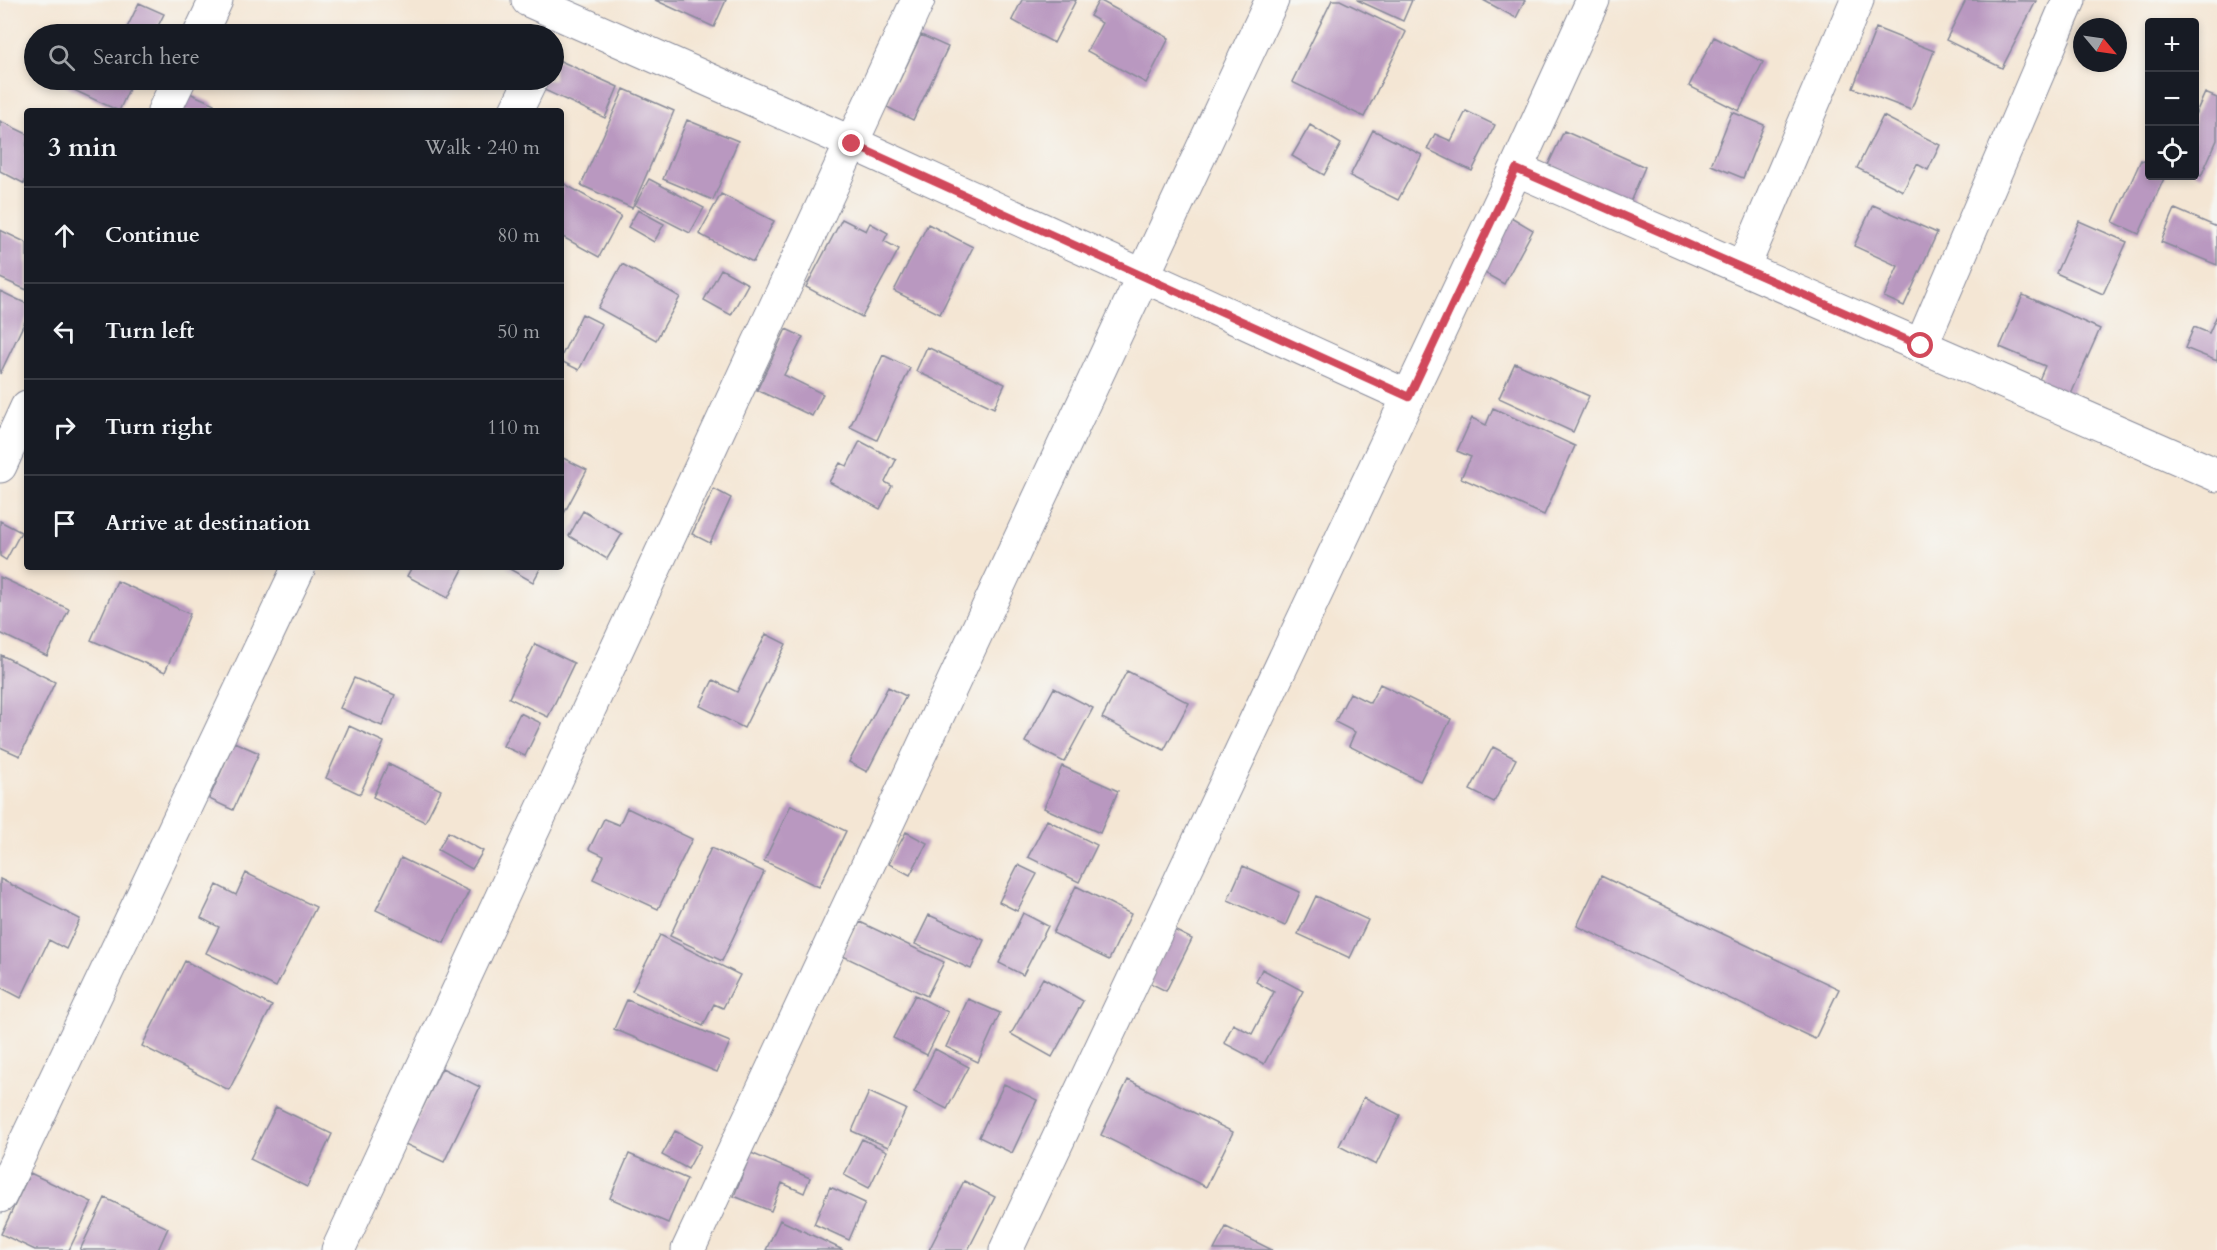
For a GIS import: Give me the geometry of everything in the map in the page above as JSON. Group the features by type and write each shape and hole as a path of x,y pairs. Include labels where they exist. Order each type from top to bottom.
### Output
{"street":[{"path":"205,24 216,0"},
{"path":"528,0 852,144 1409,397"},
{"path":"338,1250 918,0"},
{"path":"688,1250 1272,0"},
{"path":"1006,1250 1409,397 1593,0"},
{"path":"1743,268 1857,0"},
{"path":"1921,346 2069,0"},
{"path":"165,108 174,90"},
{"path":"517,108 526,90"},
{"path":"1516,169 2217,475"},
{"path":"0,466 24,414"},
{"path":"0,1196 298,570"}],"building":[{"path":"655,0 726,0 714,27"},
{"path":"1022,0 1076,0 1054,43 1012,20"},
{"path":"1099,0 1169,38 1146,83 1087,51 1102,23 1090,16"},
{"path":"1332,0 1340,0 1406,32 1364,117 1292,82"},
{"path":"1357,0 1412,0 1403,21"},
{"path":"1483,0 1525,0 1516,18"},
{"path":"1966,0 2036,1 2002,68 1946,40"},
{"path":"139,3 164,14 159,24 129,24"},
{"path":"1876,28 1934,51 1911,110 1853,88"},
{"path":"921,35 948,47 913,120 887,107"},
{"path":"1714,37 1763,62 1739,111 1689,86"},
{"path":"564,63 618,87 605,118 544,90 564,90"},
{"path":"624,89 674,111 632,208 581,185"},
{"path":"74,90 128,90 120,108 113,108"},
{"path":"187,92 214,104 212,108 179,108"},
{"path":"2205,93 2217,98 2217,140 2201,176 2199,175 2199,106"},
{"path":"1466,111 1495,125 1472,171 1427,149 1435,134 1451,141"},
{"path":"1732,112 1764,125 1743,178 1711,165"},
{"path":"1883,116 1940,145 1928,170 1917,164 1903,191 1857,168"},
{"path":"687,120 738,141 713,200 663,179"},
{"path":"0,121 24,133 24,183 0,171"},
{"path":"1310,125 1341,144 1324,175 1292,156"},
{"path":"1373,130 1422,155 1398,200 1350,176"},
{"path":"1564,131 1645,167 1630,202 1548,165"},
{"path":"2141,160 2145,162 2145,180 2163,180 2139,234 2113,222"},
{"path":"649,179 704,208 690,233 635,205"},
{"path":"564,184 621,216 599,257 564,238"},
{"path":"721,194 774,221 753,262 699,234"},
{"path":"1873,205 1937,233 1904,306 1884,297 1898,266 1854,246"},
{"path":"2175,209 2217,227 2217,265 2161,242"},
{"path":"638,210 664,224 654,242 628,227"},
{"path":"1511,217 1533,230 1504,284 1481,271"},
{"path":"842,219 866,231 870,223 888,233 884,241 899,249 862,317 806,287"},
{"path":"2079,221 2127,242 2103,294 2056,273"},
{"path":"928,224 973,247 940,314 894,291"},
{"path":"0,230 24,242 24,289 0,278"},
{"path":"622,264 680,297 656,340 598,308"},
{"path":"721,269 748,284 731,315 704,300"},
{"path":"0,291 24,303 24,323 0,374"},
{"path":"2023,295 2100,329 2068,401 2036,387 2045,366 2000,347"},
{"path":"582,314 602,324 579,370 564,362 564,351"},
{"path":"2217,315 2217,361 2185,348 2194,327 2209,333"},
{"path":"786,329 803,337 784,375 823,394 812,416 757,390"},
{"path":"927,347 1005,384 994,408 916,371"},
{"path":"883,355 910,368 877,440 850,427"},
{"path":"1515,363 1589,396 1573,432 1499,398"},
{"path":"1493,408 1575,446 1544,515 1461,478 1471,457 1457,451 1472,418 1486,425"},
{"path":"860,441 896,460 885,482 892,486 880,509 829,482 840,463 847,466"},
{"path":"564,458 587,470 564,513"},
{"path":"714,489 731,498 710,543 692,534"},
{"path":"583,511 622,534 607,559 569,536"},
{"path":"0,521 21,532 6,560 0,556"},
{"path":"410,570 462,570 448,598 407,576"},
{"path":"511,570 539,570 533,582"},
{"path":"0,577 69,609 47,656 0,633"},
{"path":"117,581 190,614 165,672 91,640"},
{"path":"766,634 786,644 744,728 700,706 713,680 737,692"},
{"path":"535,644 574,663 548,717 509,698"},
{"path":"1,655 55,682 20,756 0,747"},
{"path":"1127,671 1189,703 1164,750 1102,718"},
{"path":"354,678 395,695 382,726 340,708"},
{"path":"1380,684 1451,719 1420,781 1349,746 1355,732 1335,722 1350,693 1370,703"},
{"path":"888,687 906,696 867,772 849,762"},
{"path":"1054,688 1093,708 1064,762 1025,742"},
{"path":"520,713 541,723 525,756 503,746"},
{"path":"349,726 384,742 360,794 326,778"},
{"path":"234,742 259,753 233,810 209,799"},
{"path":"1493,747 1516,759 1494,802 1470,790"},
{"path":"388,764 441,790 425,822 373,797"},
{"path":"1062,766 1118,791 1100,833 1044,808"},
{"path":"791,805 846,831 819,887 764,861"},
{"path":"627,808 692,839 658,909 593,879 604,856 589,849 604,819 619,825"},
{"path":"1047,820 1097,845 1079,882 1028,857"},
{"path":"448,832 483,851 472,869 438,850"},
{"path":"906,832 927,843 910,875 889,864"},
{"path":"711,848 764,872 722,961 670,936"},
{"path":"401,858 469,891 444,943 376,910"},
{"path":"1018,865 1037,874 1017,911 999,902"},
{"path":"1243,866 1300,892 1285,926 1228,900"},
{"path":"246,873 316,907 276,987 206,953 219,927 201,918 217,885 236,895"},
{"path":"1601,876 1839,989 1815,1039 1577,926"},
{"path":"0,879 80,919 66,949 49,940 21,998 0,987"},
{"path":"1076,886 1131,914 1109,960 1053,933"},
{"path":"1316,896 1368,920 1350,958 1298,934"},
{"path":"1023,913 1048,926 1023,975 999,963"},
{"path":"929,915 984,940 971,969 915,944"},
{"path":"860,922 944,962 927,996 843,956"},
{"path":"1174,930 1192,939 1166,991 1148,982"},
{"path":"660,935 740,975 723,1008 714,1004 703,1026 632,991"},
{"path":"185,961 272,1006 229,1090 142,1046"},
{"path":"1262,969 1303,991 1264,1064 1224,1043 1233,1024 1252,1034 1274,992 1256,982"},
{"path":"1043,978 1083,1001 1052,1057 1011,1034"},
{"path":"915,995 948,1012 927,1055 893,1038"},
{"path":"968,999 1000,1013 978,1062 946,1047"},
{"path":"627,1000 730,1042 717,1072 614,1029"},
{"path":"935,1049 969,1067 947,1109 914,1092"},
{"path":"442,1068 480,1087 444,1162 405,1144"},
{"path":"1128,1080 1233,1132 1206,1187 1101,1135"},
{"path":"1004,1084 1037,1100 1012,1153 979,1137"},
{"path":"869,1092 906,1109 888,1147 852,1131"},
{"path":"1364,1097 1400,1115 1376,1165 1339,1146"},
{"path":"276,1107 332,1134 307,1187 250,1159"},
{"path":"675,1131 701,1145 688,1169 662,1155"},
{"path":"862,1139 887,1151 869,1188 844,1175"},
{"path":"751,1153 810,1178 804,1193 782,1183 771,1211 734,1196"},
{"path":"629,1154 687,1179 668,1223 610,1198"},
{"path":"30,1173 92,1202 69,1250 35,1250 1,1234"},
{"path":"964,1181 995,1197 968,1250 929,1250"},
{"path":"830,1187 865,1203 849,1240 814,1224"},
{"path":"105,1198 168,1228 158,1250 80,1250"},
{"path":"780,1220 843,1250 766,1250"},
{"path":"1226,1227 1272,1250 1214,1250"}],"route":[{"path":"852,144 1409,397 1516,169 1921,346"}]}
